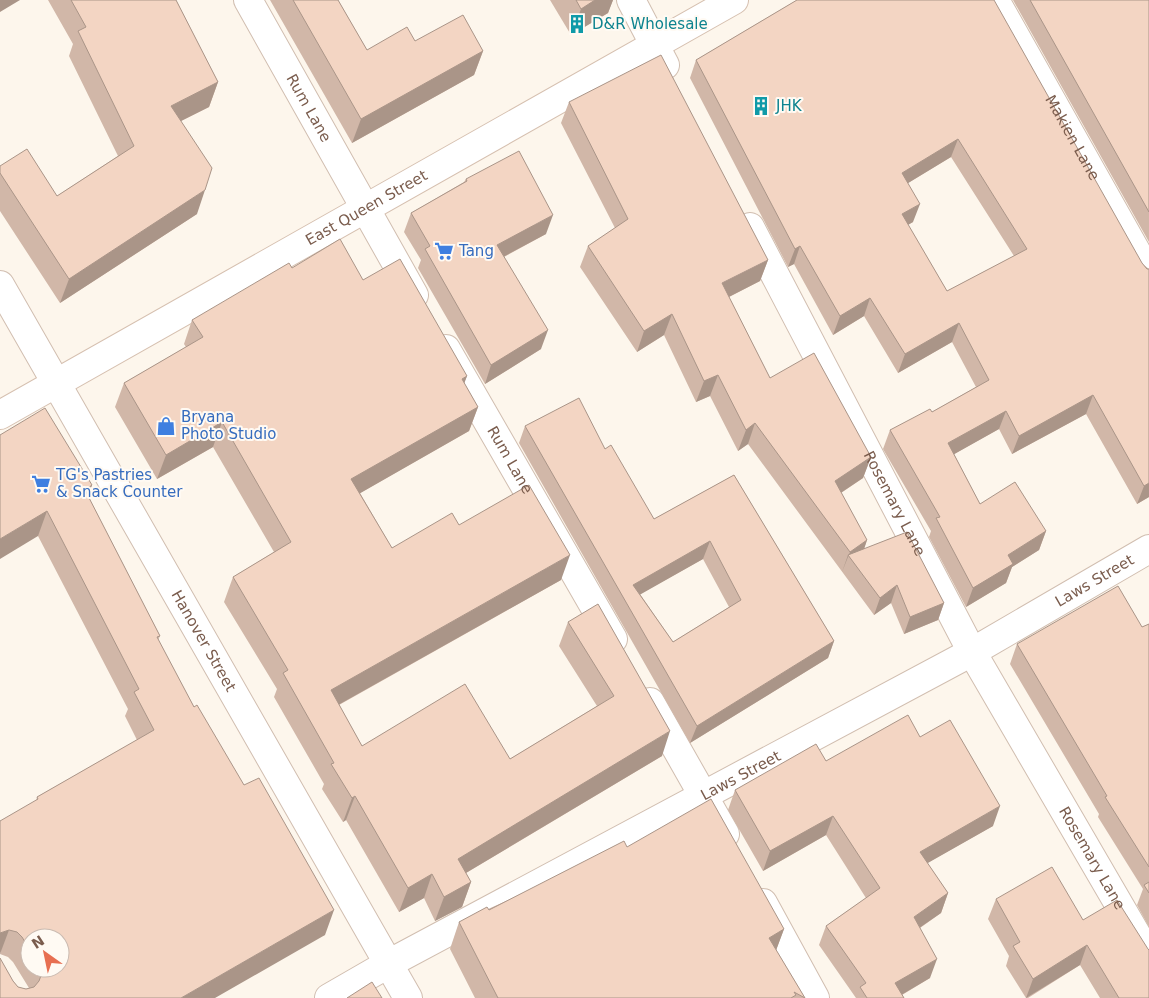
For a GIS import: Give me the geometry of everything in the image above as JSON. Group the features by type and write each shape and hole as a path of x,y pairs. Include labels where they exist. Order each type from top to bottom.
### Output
{"street":[{"name":"Rum Lane","path":"248,0 365,210 624,657"},
{"path":"631,0 677,88"},
{"name":"East Queen Street","path":"0,415 365,210 654,43 734,0"},
{"name":"Makien Lane","path":"995,0 1149,274"},
{"name":"Rosemary Lane","path":"737,202 972,652 1149,956"},
{"name":"Hanover Street","path":"0,285 408,998"},
{"name":"Laws Street","path":"329,998 388,964 972,652 1149,549"},
{"path":"639,683 736,854"},
{"path":"750,880 815,998"}],"building":[{"path":"71,0 176,0 218,82 171,106 212,168 205,190 69,279 0,173 0,166 27,149 57,196 134,146 78,31 86,27"},
{"path":"293,0 338,0 367,50 407,27 415,41 463,15 483,51 361,119"},
{"path":"576,0 595,0 581,9"},
{"path":"797,0 994,0 1142,263 1149,269 1149,483 1144,486 1093,395 1019,436 1006,411 948,443 980,504 1015,482 1046,531 1008,555 1013,564 973,588 936,518 940,517 890,430 930,409 932,412 989,380 959,323 905,354 870,298 840,316 800,246 795,249 696,60","holes":["958,139 1027,249 947,291 902,214 920,204 902,173"]},
{"path":"1030,0 1149,0 1149,212"},
{"path":"661,55 768,260 722,283 770,378 814,353 871,457 835,481 867,540 850,552 755,423 746,430 718,375 704,381 672,314 644,331 588,246 628,219 569,102"},
{"path":"519,151 553,215 497,245 548,330 491,365 425,249 430,246 411,213 467,181 466,179"},
{"path":"340,239 363,280 400,259 467,376 462,379 478,407 351,479 392,548 452,513 459,525 529,485 570,555 331,690 362,746 465,684 510,759 614,696 568,622 598,604 670,731 458,859 471,882 444,897 432,874 408,888 355,796 352,798 331,764 334,763 283,673 288,670 233,577 291,542 222,422 166,455 124,383 203,337 192,320 289,263 292,268"},
{"path":"579,398 605,449 611,445 654,519 734,475 834,641 697,726 525,426","holes":["710,541 741,600 673,642 633,585"]},
{"path":"45,408 92,485 85,490 160,636 157,637 194,707 197,705 244,785 259,778 334,910 181,998 0,998 0,958 18,987 26,989 34,987 40,978 70,978 70,928 20,928 20,935 9,930 0,933 0,821 38,799 37,797 154,730 134,692 139,689 47,511 0,539 0,435"},
{"path":"907,532 944,603 910,617 897,585 880,598 848,555"},
{"path":"1118,586 1142,627 1149,624 1149,867 1105,797 1107,796 1017,644"},
{"path":"908,715 920,737 950,720 1000,806 920,852 948,893 914,917 937,959 895,983 904,998 867,998 860,987 866,983 826,926 880,888 833,816 770,851 735,790 816,744 826,761"},
{"path":"711,799 784,929 769,938 805,998 794,992 796,995 791,998 498,998 459,922 487,907 489,910 624,841 627,847"},
{"path":"1052,867 1083,920 1117,900 1149,950 1149,998 1119,998 1087,945 1033,979 1013,946 1020,942 996,899"},
{"path":"1149,882 1149,893 1144,885"},
{"path":"372,982 382,998 347,998"}],"place":[{"name":"D&R Wholesale","path":"577,24"},
{"name":"JHK","path":"761,106"},
{"name":"Tang","path":"444,251"},
{"name":"Bryana Photo Studio","path":"166,426"},
{"name":"TG's Pastries & Snack Counter","path":"41,484"}]}
